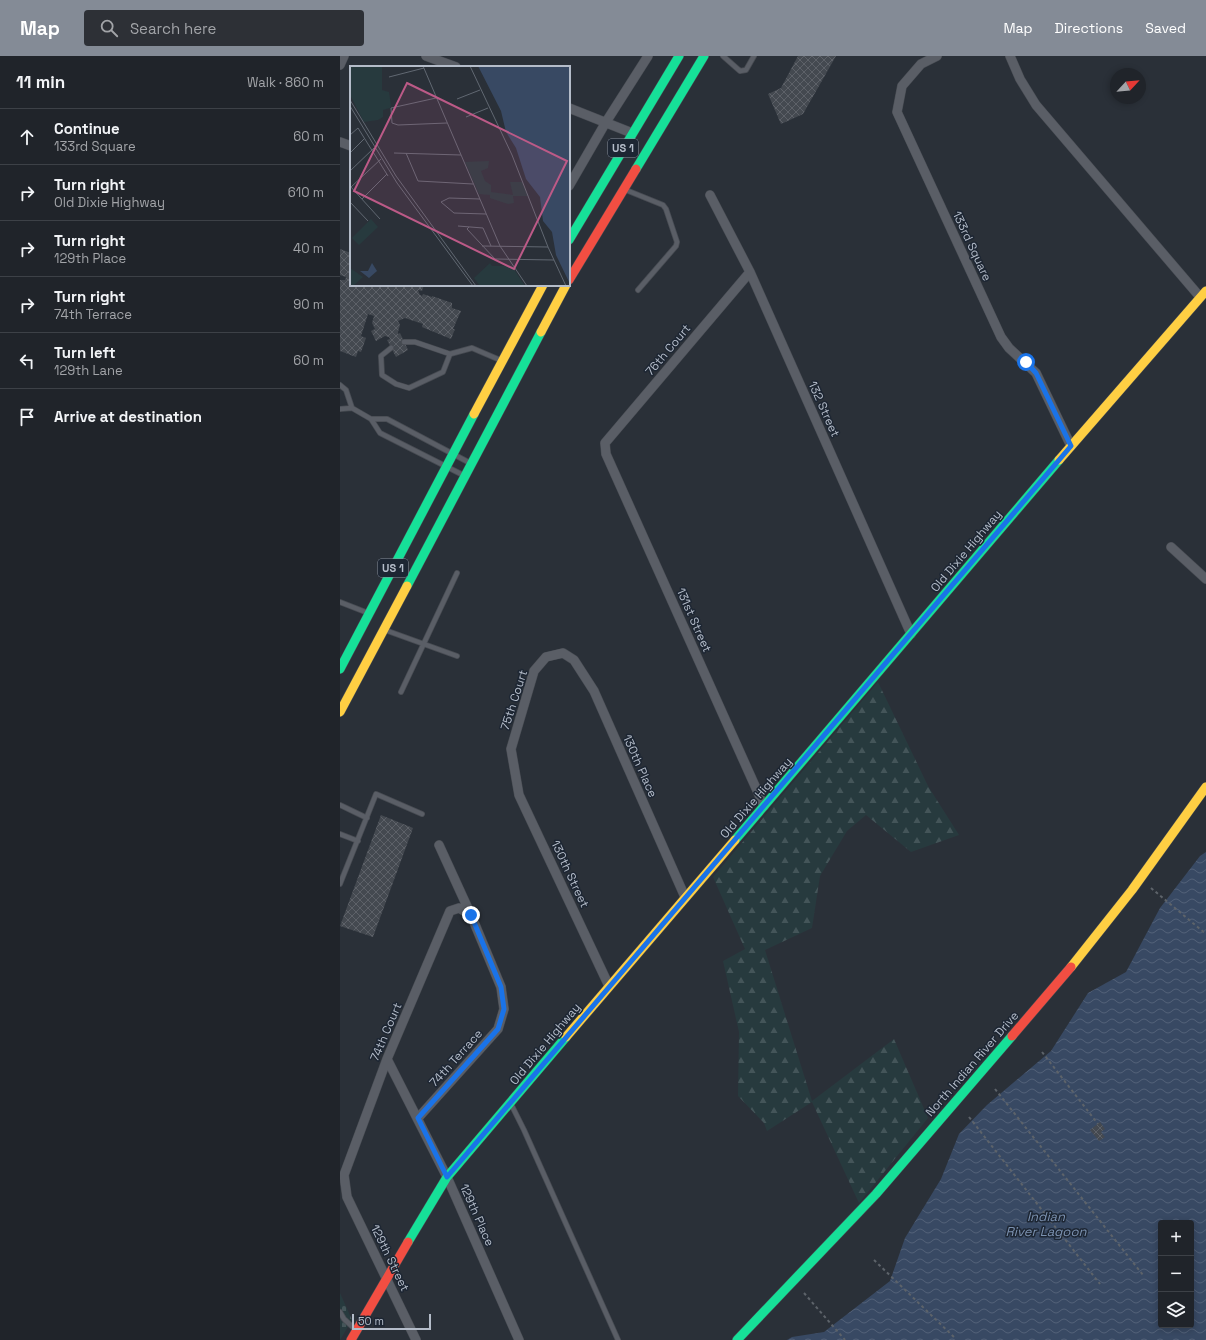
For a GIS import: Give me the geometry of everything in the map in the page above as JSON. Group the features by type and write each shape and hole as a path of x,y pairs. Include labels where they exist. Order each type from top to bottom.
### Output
{"street":[{"path":"340,65 344,56"},
{"path":"426,56 453,66"},
{"path":"570,184 606,122 648,56"},
{"name":"US 1","path":"570,238 679,56"},
{"name":"US 1","path":"570,278 704,56"},
{"name":"133rd Square","path":"938,56 921,64 902,86 897,112 1001,336 1009,348 1036,373 1071,446"},
{"path":"1010,56 1020,80 1036,105 1203,294"},
{"path":"570,108 632,133"},
{"path":"340,142 350,146"},
{"name":"132 Street","path":"710,195 750,272 911,634"},
{"name":"76th Court","path":"605,443 750,272"},
{"name":"US 1","path":"340,669 452,454 542,286"},
{"name":"US 1","path":"340,712 565,286"},
{"name":"Old Dixie Highway","path":"351,1340 447,1177 1071,446 1203,294"},
{"name":"131st Street","path":"605,443 606,454 764,806"},
{"path":"1171,547 1206,579"},
{"name":"75th Court","path":"514,771 511,749 534,672 546,657 563,653"},
{"name":"130th Place","path":"563,653 574,660 594,691 685,897"},
{"name":"130th Street","path":"514,771 519,795 609,986"},
{"name":"North Indian River Drive","path":"737,1340 876,1194 1070,968 1132,890 1206,787"},
{"path":"439,844 471,915"},
{"name":"74th Court","path":"345,1186 344,1175 387,1059 450,911 459,908 471,915"},
{"name":"74th Terrace","path":"418,1118 498,1029 504,1009 501,987 471,915"},
{"name":"129th Place","path":"387,1059 447,1177 519,1340"},
{"name":"129th Street","path":"345,1186 347,1197 387,1277 416,1340"}],"lane":[{"path":"723,56 740,71 746,70 754,56"},
{"path":"623,189 663,205 666,209 677,242 676,246 638,290"},
{"path":"404,342 415,342 450,354 472,348 502,360"},
{"path":"391,348 381,356 382,375 396,384 409,388 443,372 450,354"},
{"path":"340,385 346,390 352,408"},
{"path":"340,409 352,408 371,419 380,433 464,476"},
{"path":"371,419 387,419 471,463"},
{"path":"401,692 457,573"},
{"path":"340,602 369,614"},
{"path":"384,629 457,656"},
{"path":"340,884 376,794 422,814"},
{"path":"340,805 367,818"},
{"path":"340,834 358,841"},
{"path":"510,1103 524,1130 618,1340"},
{"path":"340,1312 344,1319 357,1330"}],"path":[{"path":"1151,888 1206,934"},
{"path":"1042,1052 1098,1124"},
{"path":"995,1089 1144,1275"},
{"path":"969,1117 1100,1284"},
{"path":"874,1260 956,1339"},
{"path":"804,1293 845,1340"}],"green space":[{"path":"878,682 928,786 959,835 911,852 866,815 847,831 820,876 812,928 765,950 812,1101 894,1039 928,1118 859,1203 812,1102 767,1131 764,1123 738,1096 739,1032 723,961 745,949 713,877"},
{"path":"340,1293 352,1320 340,1340"}],"water":[{"name":"Indian River Lagoon","path":"1206,852 1206,1340 787,1340 792,1337 824,1332 890,1281 905,1238 941,1179 959,1134 987,1105 1051,1051 1088,993 1126,972 1160,908 1200,856"}],"building":[{"path":"798,56 836,56 803,114 781,124 768,94 781,88"},
{"path":"340,249 350,253 350,286 424,286 422,291 418,290 420,295 422,296 423,294 432,296 452,303 452,308 461,311 453,329 455,329 451,339 422,327 423,324 405,318 398,321 400,325 398,334 400,333 408,350 396,357 387,340 390,339 389,337 385,336 376,341 371,331 375,329 372,323 374,316 368,314 361,336 366,338 361,352 358,351 356,357 340,351 340,280 345,280 346,277 340,275"},
{"path":"381,815 413,828 373,937 340,926"},
{"path":"1100,1122 1105,1129 1101,1132 1105,1137 1099,1141 1090,1130"}],"traffic: fast":[{"path":"570,238 679,56"},
{"path":"636,169 704,56"},
{"path":"407,586 541,332"},
{"path":"340,669 474,414"},
{"path":"735,840 1059,460"},
{"path":"737,1340 876,1194 1012,1036"},
{"path":"408,1242 447,1177 566,1037"}],"traffic: slow":[{"path":"474,414 542,286"},
{"path":"541,332 565,286"},
{"path":"1059,460 1206,291"},
{"path":"340,712 407,586"},
{"path":"1071,967 1132,890 1206,787"},
{"path":"566,1037 735,840"}],"traffic: jam":[{"path":"570,278 636,169"},
{"path":"1012,1036 1071,967"},
{"path":"351,1340 408,1242"}],"route":[{"path":"471,915 501,987 504,1009 498,1029 418,1118 447,1177 1071,446 1036,373 1026,362"}]}
